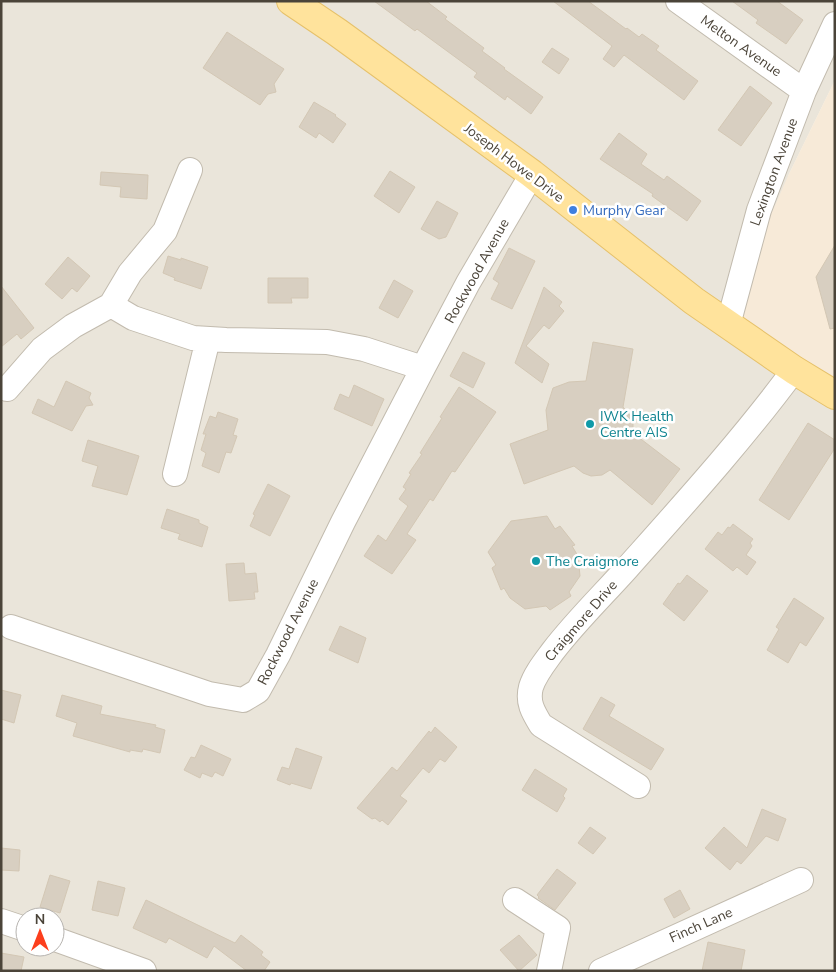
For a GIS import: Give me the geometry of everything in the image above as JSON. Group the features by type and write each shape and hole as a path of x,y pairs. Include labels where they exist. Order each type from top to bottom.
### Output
{"main road":[{"name":"Joseph Howe Drive","path":"291,1 337,32 532,174 694,301 794,370 835,394"}],"street":[{"name":"Melton Avenue","path":"678,1 804,91"},
{"name":"Lexington Avenue","path":"728,325 759,210 804,91 835,24"},
{"path":"7,389 42,349 73,326 111,305 130,273 165,231 190,170"},
{"name":"Rockwood Avenue","path":"11,627 209,694 244,700 258,691 278,655 343,522 468,283 532,174"},
{"path":"111,305 133,318 193,338 327,342 364,349 423,368"},
{"path":"174,474 208,339"},
{"name":"Craigmore Drive","path":"638,786 541,725 533,713 529,699 532,685 542,665 567,632 627,568 718,464 794,370"},
{"name":"Finch Lane","path":"601,971 801,880"},
{"path":"515,900 558,928 549,971"},
{"path":"1,920 15,925"},
{"path":"65,945 108,965 144,971"}],"shaded area":[{"path":"1,1 835,1 835,80 788,176 835,395 835,971 1,971"},
{"path":"835,80 835,395 724,321 788,176"}],"building":[{"path":"374,1 426,1 447,17 445,19 484,48 482,51 543,97 531,114 507,96 505,100 474,77 477,73 417,29 415,31"},
{"path":"553,1 588,1 626,29 639,37 642,34 659,46 656,50 698,81 684,100 624,55 614,67 603,59 612,46"},
{"path":"732,1 777,1 803,20 786,44 756,23 758,20"},
{"path":"227,32 284,69 274,84 276,92 268,94 260,105 203,68"},
{"path":"552,48 569,59 559,74 542,62"},
{"path":"750,86 772,103 741,146 718,130"},
{"path":"314,102 336,115 346,124 333,143 319,133 316,138 299,127"},
{"path":"619,133 647,154 641,164 664,180 667,176 701,201 687,221 652,196 653,194 600,159"},
{"path":"390,171 415,187 399,213 374,196"},
{"path":"101,172 148,175 147,199 120,197 121,187 100,185"},
{"path":"437,201 458,213 446,237 439,239 421,229"},
{"path":"835,245 835,328 830,329 816,277"},
{"path":"509,248 535,261 512,309 491,299 499,283 493,279"},
{"path":"168,256 181,260 181,258 208,267 201,289 174,280 175,278 163,273"},
{"path":"68,257 90,276 77,292 72,288 62,299 45,284"},
{"path":"268,278 308,278 308,298 291,298 292,303 268,303"},
{"path":"394,280 413,291 398,318 379,308"},
{"path":"1,286 34,328 21,339 17,334 1,347"},
{"path":"544,287 562,302 559,306 564,311 549,329 544,325 526,346 549,364 542,383 515,363"},
{"name":"IWK Health Centre AIS","path":"593,342 633,349 623,407 633,419 633,433 680,469 652,505 610,470 602,475 591,476 574,466 524,484 510,444 548,430 546,410 553,388 569,382 586,381"},
{"path":"463,352 485,363 473,388 450,376"},
{"path":"66,381 91,393 89,398 93,405 86,406 72,431 32,413 38,399 54,407"},
{"path":"354,385 384,399 372,426 334,409 340,394 349,398"},
{"path":"459,387 496,412 455,472 452,471 433,501 430,499 407,534 416,540 392,574 364,556 378,535 386,541 408,506 399,499 406,489 403,487 411,474 409,473 422,454 420,453"},
{"path":"218,412 238,419 233,435 237,436 231,453 226,452 219,473 202,466 206,453 201,450 206,434 203,434 210,416 216,418"},
{"path":"808,423 835,440 835,448 789,520 759,500"},
{"path":"88,440 139,456 127,495 92,486 98,466 82,461"},
{"path":"268,484 290,496 270,536 250,526 255,515 253,514"},
{"path":"167,509 199,520 199,523 208,527 202,547 178,539 180,534 161,528"},
{"name":"The Craigmore","path":"547,516 555,529 560,526 575,545 572,546 578,556 580,576 569,592 571,596 550,610 546,606 525,609 510,598 504,588 501,590 492,568 496,565 488,552 511,521"},
{"path":"733,524 753,539 750,543 752,546 746,555 756,562 747,575 737,567 733,571 705,549 718,532 722,535"},
{"path":"244,563 245,574 256,573 258,592 254,592 255,599 229,601 226,564"},
{"path":"687,575 708,591 684,621 663,604 678,583 680,584"},
{"path":"794,598 824,618 806,646 800,642 788,663 767,650 779,629 776,627"},
{"path":"340,626 366,638 358,663 329,650"},
{"path":"1,690 21,695 14,723 1,719"},
{"path":"62,695 102,706 100,714 156,725 155,727 165,730 160,753 143,749 142,752 130,750 130,752 73,736 77,723 56,716"},
{"path":"601,697 615,705 609,716 664,749 651,770 583,729"},
{"path":"435,727 457,747 445,762 440,759 429,773 423,768 400,796 407,801 388,825 382,820 380,822 375,818 372,819 357,808 392,767 397,771 429,731 431,733"},
{"path":"201,745 231,759 223,776 215,772 212,777 202,773 200,778 184,770 191,757 195,758"},
{"path":"296,748 322,757 311,789 291,783 290,785 277,780 282,767 289,769"},
{"path":"535,769 567,789 563,796 565,798 557,812 522,790"},
{"path":"762,809 786,819 778,841 766,836 741,864 737,861 730,870 705,848 724,827 747,848"},
{"path":"590,827 606,838 593,854 578,843"},
{"path":"1,848 20,850 19,871 1,870"},
{"path":"557,869 576,883 555,910 538,898 537,895"},
{"path":"50,875 70,881 62,907 40,907"},
{"path":"98,881 125,888 118,916 92,910"},
{"path":"680,890 690,909 674,918 664,899"},
{"path":"146,900 235,943 241,935 263,952 261,955 270,962 264,971 247,971 214,946 207,958 169,938 166,943 133,928"},
{"path":"519,935 537,955 519,971 500,950"},
{"path":"708,942 745,950 741,971 702,971"},
{"path":"1,953 15,955 15,957 24,957 21,971 1,971"}],"place":[{"name":"Murphy Gear","path":"573,210"},
{"name":"IWK Health Centre AIS","path":"590,424"},
{"name":"The Craigmore","path":"536,561"}]}
